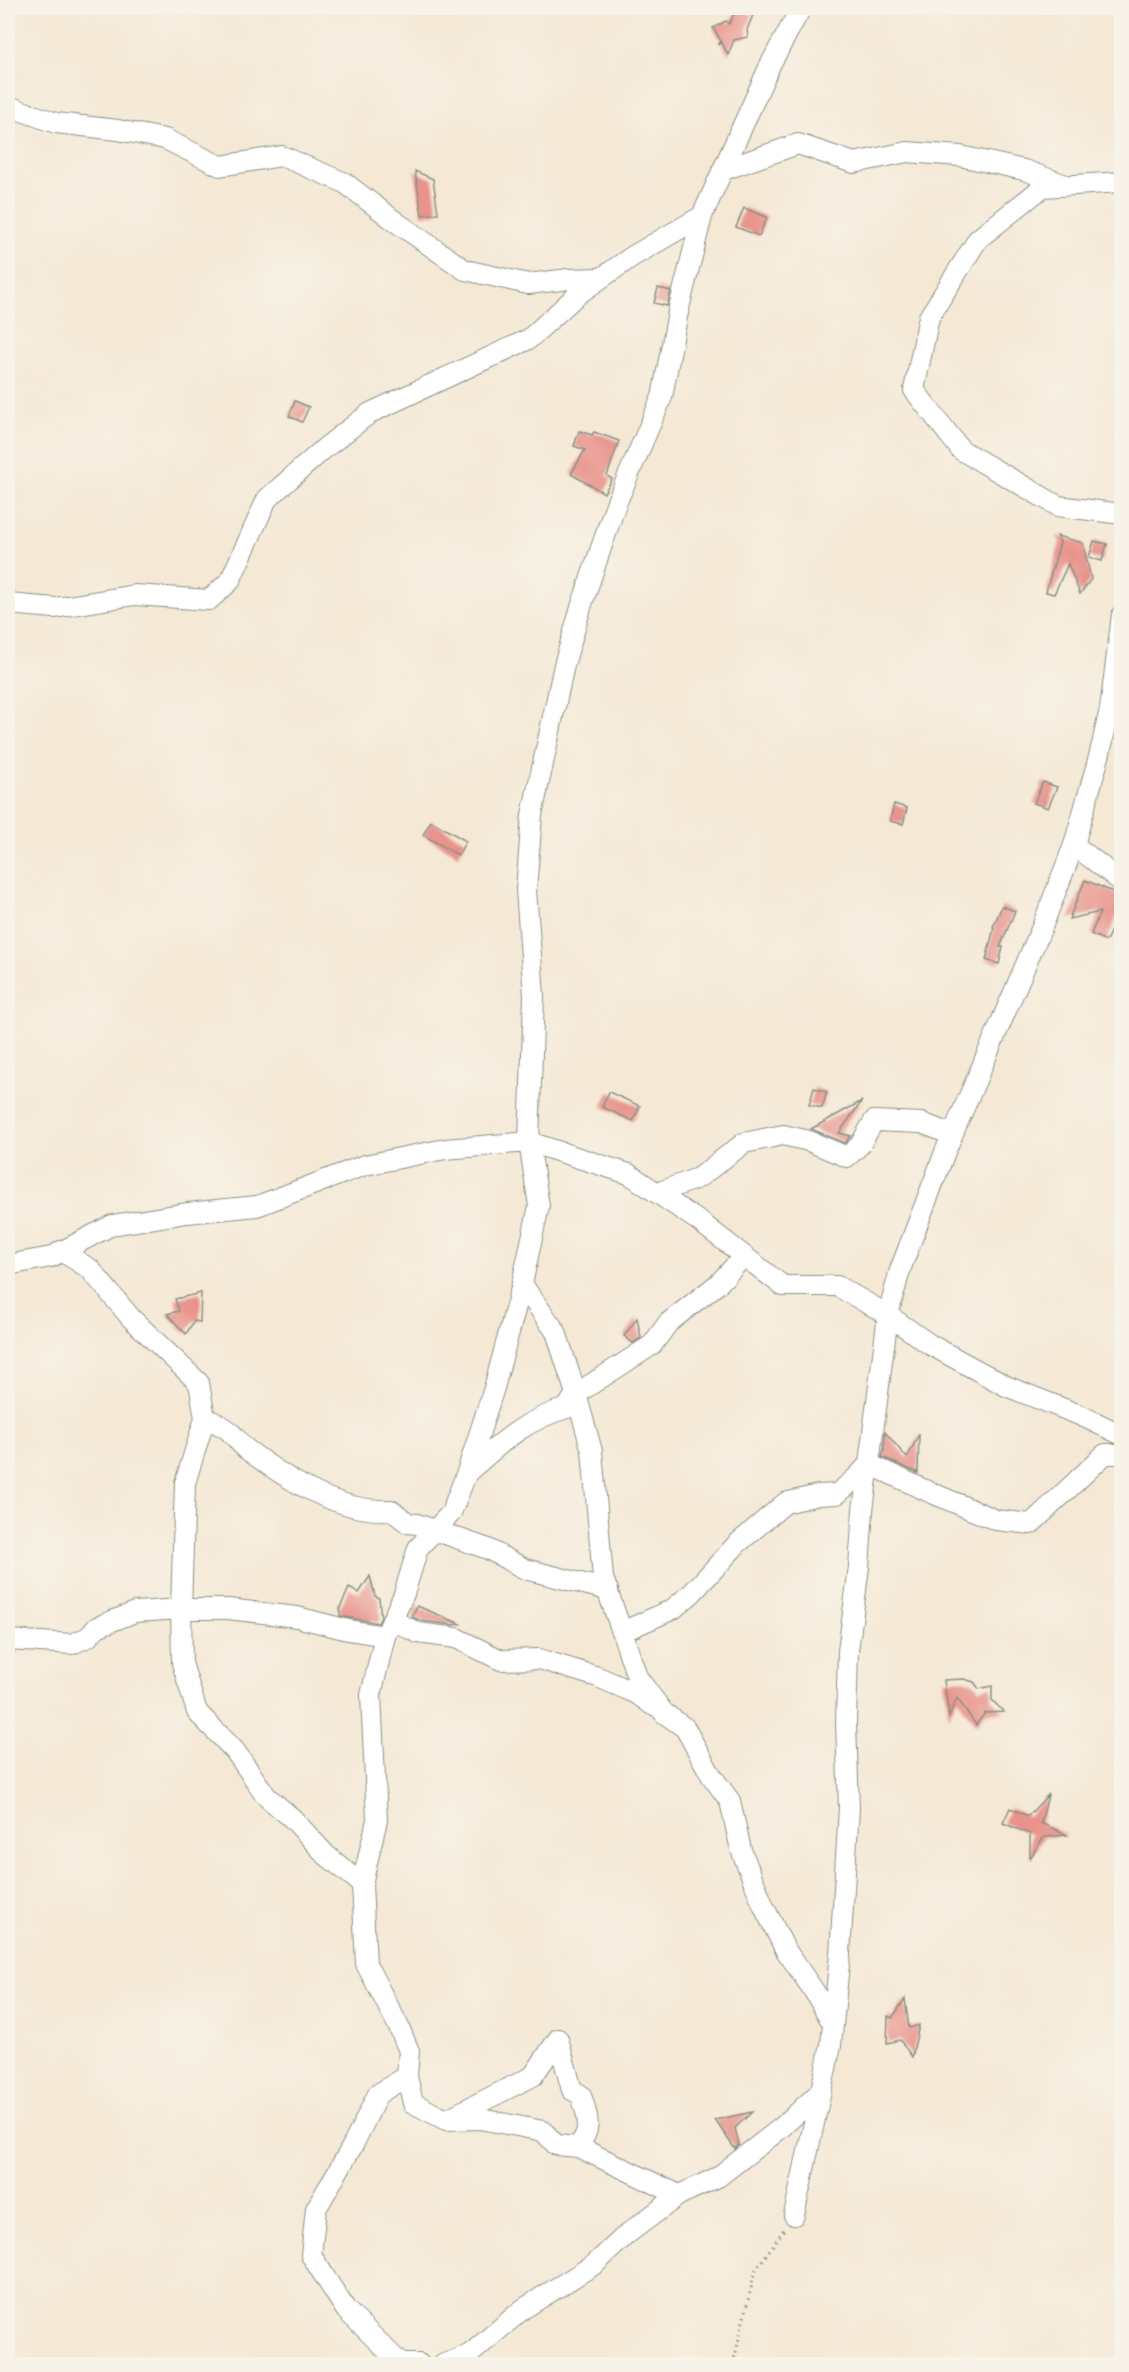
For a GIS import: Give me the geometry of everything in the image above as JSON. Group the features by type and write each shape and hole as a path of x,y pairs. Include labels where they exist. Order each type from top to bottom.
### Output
{"street":[{"path":"679,2194 578,2147 556,2145 543,2131 481,2119 446,2120 412,2103 407,2076 409,2051 366,1964 362,1884 377,1820 371,1695 389,1628 404,1594 418,1548 451,1513 467,1472 495,1388 522,1284 539,1206 529,1143 534,996 526,890 532,814 564,665 616,504 662,397 678,312 702,216 771,63 801,8"},
{"path":"8,106 56,123 118,129 165,139 220,166 282,156 345,183 465,270 528,285 569,279 601,278"},
{"path":"723,170 798,144 854,163 907,152 960,156 1024,170 1068,186"},
{"path":"1122,182 1043,188 978,239 929,317 914,390 961,450 1058,506 1122,514"},
{"path":"8,604 55,608 135,595 209,600 230,581 267,499 326,447 370,413 529,339 577,295 633,256 702,216"},
{"path":"794,2215 831,2045 840,1954 849,1808 846,1723 848,1651 888,1315 900,1270 952,1135 1042,927 1074,845 1110,709 1122,615"},
{"path":"1074,845 1122,882"},
{"path":"657,1193 698,1178 744,1143 783,1135 809,1141 847,1157 860,1145 874,1121 922,1123 952,1135"},
{"path":"8,1265 51,1257 112,1225 187,1213 257,1206 366,1165 445,1149 529,1143 629,1174 783,1286 837,1286 888,1315 929,1344 1006,1386 1082,1416 1122,1436"},
{"path":"61,1251 90,1269 131,1318 199,1383 205,1418 185,1483 181,1609 182,1663 197,1713 235,1751 267,1797 293,1819 326,1855 362,1884"},
{"path":"467,1472 508,1435 550,1413 567,1408 576,1394 652,1345 668,1323 719,1282 744,1256"},
{"path":"522,1284 556,1332 592,1451 603,1578 637,1677 664,1713"},
{"path":"205,1418 228,1430 245,1449 278,1472 323,1495 357,1509 391,1510 408,1522 488,1549 525,1569 608,1590"},
{"path":"869,1464 925,1491 996,1520 1031,1524 1105,1454 1122,1454"},
{"path":"622,1632 673,1609 692,1593 737,1544 785,1503 818,1495 837,1494 869,1464"},
{"path":"8,1640 72,1644 88,1637 97,1627 135,1612 228,1609 297,1617 348,1630 389,1628 456,1638 501,1660 539,1659 598,1677 638,1694 685,1728 711,1775 730,1801 741,1850 764,1907 785,1949 833,2024"},
{"path":"446,2120 533,2076 558,2039 572,2090 581,2095 589,2124 587,2135 578,2147"},
{"path":"407,2076 378,2094 353,2145 316,2209 311,2255 346,2310 401,2364 419,2364"},
{"path":"444,2364 470,2355 523,2309 594,2264 626,2235 679,2194 718,2177 781,2128 819,2093"}],"path":[{"path":"733,2364 755,2271 794,2215"}],"building":[{"path":"737,8 753,15 747,30 748,37 734,40 728,55 722,43 719,44 721,41 713,28 726,21 729,24"},
{"path":"415,171 433,179 438,213 422,215"},
{"path":"744,208 767,217 759,236 736,227"},
{"path":"658,288 671,291 667,306 654,303"},
{"path":"295,401 309,407 302,422 289,416"},
{"path":"579,431 592,435 594,432 619,441 607,476 612,479 604,493 571,474 585,450 574,446"},
{"path":"1057,536 1083,543 1091,579 1080,594 1068,564 1054,594 1046,592 1060,542"},
{"path":"1094,541 1107,544 1102,561 1089,557"},
{"path":"1043,782 1057,787 1048,808 1034,803"},
{"path":"894,804 907,808 903,824 890,821"},
{"path":"431,821 466,841 458,855 423,835"},
{"path":"1085,880 1122,896 1122,907 1106,941 1091,934 1100,912 1069,919"},
{"path":"1002,906 1015,911 1000,947 1003,947 999,964 986,960 993,927"},
{"path":"814,1088 827,1092 822,1108 809,1105"},
{"path":"609,1092 640,1106 633,1121 602,1107"},
{"path":"862,1101 839,1133 851,1136 845,1143 811,1129"},
{"path":"201,1293 200,1322 194,1321 186,1334 167,1314 179,1311 175,1299"},
{"path":"637,1318 641,1338 633,1343 624,1336"},
{"path":"885,1432 907,1458 919,1434 918,1473 882,1457"},
{"path":"370,1576 375,1596 379,1598 381,1617 378,1623 340,1616 340,1608 349,1588 359,1593"},
{"path":"417,1606 460,1624 422,1621 412,1617"},
{"path":"964,1679 974,1682 979,1689 992,1686 992,1700 1004,1712 985,1713 976,1725 957,1698 949,1717 944,1680"},
{"path":"1048,1795 1041,1823 1067,1835 1044,1837 1030,1858 1030,1834 1003,1823 1010,1808 1028,1816"},
{"path":"905,1999 909,2028 919,2025 912,2057 900,2040 887,2043 888,2016 892,2018"},
{"path":"752,2112 735,2128 739,2145 735,2149 715,2120"}]}
